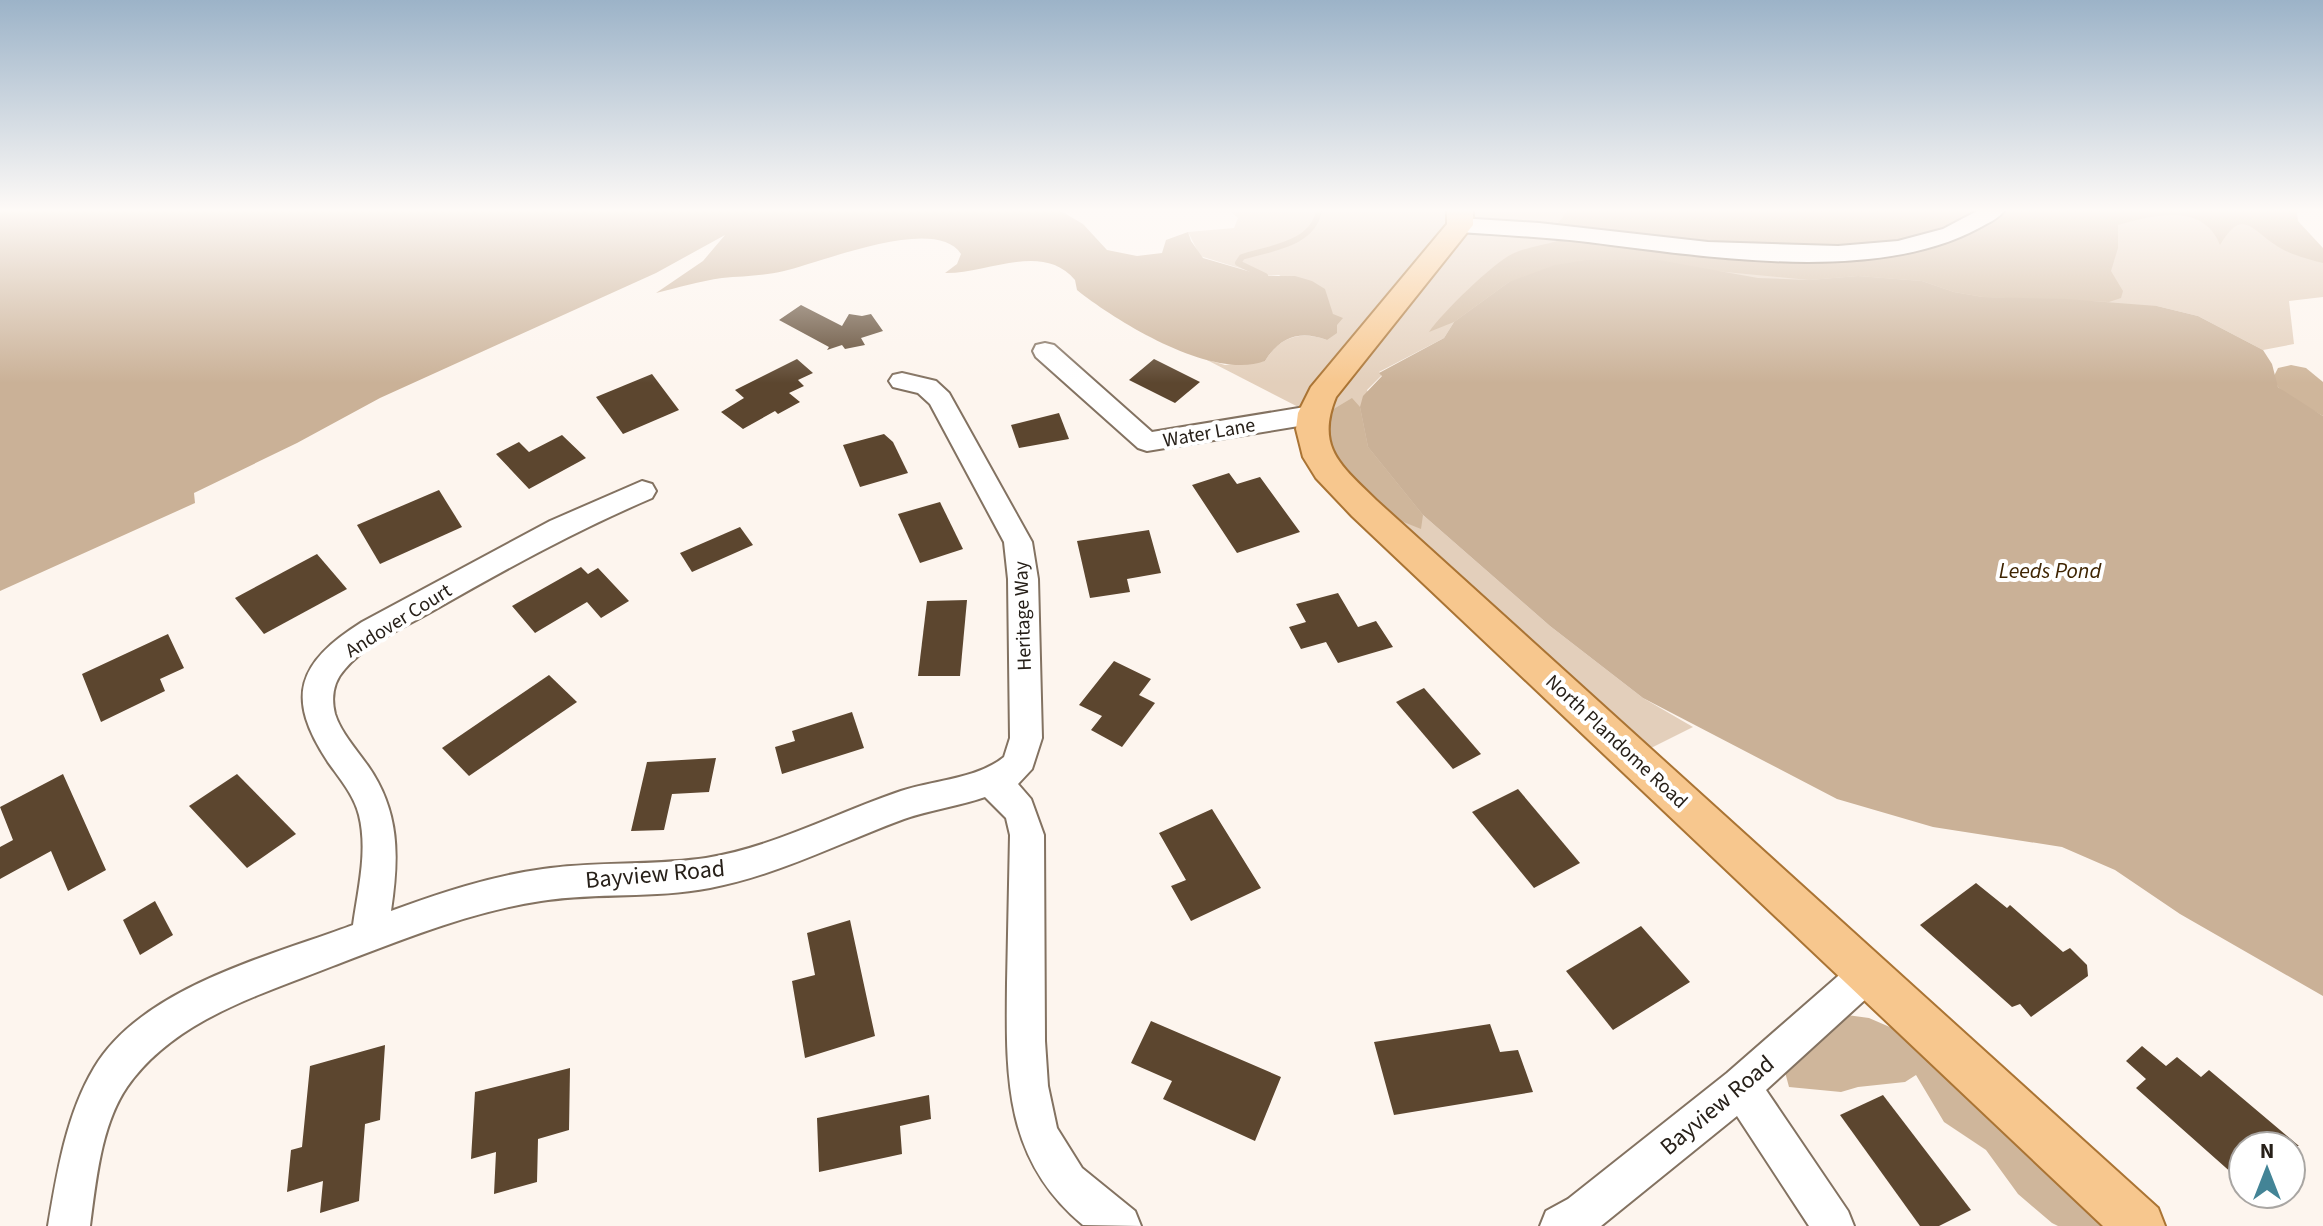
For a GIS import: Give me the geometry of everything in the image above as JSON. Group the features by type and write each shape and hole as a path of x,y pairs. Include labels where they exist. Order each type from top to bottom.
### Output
{"main road":[{"path":"1311,415 1322,394 1421,268"},
{"name":"North Plandome Road","path":"1311,415 1311,442 1326,469 1364,508 2140,1226"}],"street":[{"name":"Water Lane","path":"1045,351 1147,442 1311,415"},
{"name":"Heritage Way","path":"902,381 927,387 940,399 1018,542 1023,579 1025,748 1017,766 989,781"},
{"name":"Andover Court","path":"369,935 380,850 378,827 371,799 319,716 317,695 324,672 345,650 377,628 555,529 642,491"},
{"name":"Bayview Road","path":"69,1226 75,1184 98,1103 108,1081 137,1047 177,1016 215,995 369,935 517,889 578,880 701,875 735,868 780,854 912,802 989,781"},
{"path":"989,781 1017,803 1027,835 1026,1048 1035,1115 1044,1148 1064,1178 1088,1204 1120,1226"},
{"name":"Bayview Road","path":"1561,1226 1583,1214 1741,1087 1866,975"},
{"path":"1741,1087 1833,1226"}],"shaded area":[{"path":"1240,268 2323,268 2323,297 2289,301 2294,344 2263,350 2198,316 2157,306 1454,322 1444,338 1379,372 1382,375 1367,390 1423,515 1550,626 1643,698 1693,727 1635,756 1364,508 1310,413 1205,359 1225,365 1265,361 1277,346 1292,338 1308,336 1327,340 1333,314 1279,275 1265,276"},
{"path":"1492,268 2112,268 2123,291 2121,298 2109,302 1983,297 1954,292 1922,281 1858,276 1809,280 1715,271 1509,282 1454,322 1429,332"},
{"path":"2291,365 2306,368 2323,382 2323,416 2278,387 2273,378 2278,368"},
{"path":"1352,398 1360,407 1368,447 1423,515 1421,529 1391,517 1330,458 1325,425 1332,410"},
{"path":"1847,1015 1869,1018 1899,1031 2133,1226 2058,1226 2052,1223 2018,1194 1986,1150 1944,1122 1916,1075 1905,1082 1841,1092 1789,1087 1785,1072"}],"water":[{"path":"0,268 665,268 380,398 194,493 195,503 0,591"},
{"path":"692,268 794,268 714,279 656,293"},
{"path":"951,268 981,268 961,272 945,273"},
{"path":"1238,268 1265,276 1295,276 1325,289 1333,314 1343,318 1337,325 1337,333 1327,340 1292,337 1277,346 1265,361 1244,365 1219,363 1193,356 1140,332 1077,290 1075,280 1062,269"},
{"name":"Leeds Pond","path":"1546,268 1704,268 1758,278 1809,280 1858,276 1922,281 1954,292 1983,297 2157,306 2198,316 2263,350 2272,364 2278,387 2323,416 2323,996 2180,914 2115,870 2062,847 1933,827 1837,799 1643,698 1550,626 1423,515 1368,447 1360,407 1363,396 1382,376 1379,373 1444,338 1454,322 1509,282"}],"building":[{"path":"801,305 842,326 849,314 871,314 883,331 861,338 865,345 845,349 842,345 827,350 829,347 779,320"},
{"path":"797,359 813,373 798,380 804,386 789,393 800,402 778,414 775,411 743,429 721,412 744,398 735,390"},
{"path":"1154,359 1200,382 1175,403 1129,380"},
{"path":"652,374 679,410 623,434 596,397"},
{"path":"1059,413 1069,439 1019,448 1011,425"},
{"path":"884,434 893,442 908,473 860,487 843,445"},
{"path":"562,435 586,458 529,489 496,454 519,442 529,452"},
{"path":"1229,473 1237,484 1260,477 1300,532 1237,553 1192,485"},
{"path":"439,490 462,527 380,564 357,525"},
{"path":"940,502 963,549 920,563 898,514"},
{"path":"740,527 753,545 692,572 680,553"},
{"path":"1149,530 1161,573 1127,579 1130,592 1090,598 1077,541"},
{"path":"317,554 347,589 264,634 235,598"},
{"path":"581,567 588,574 598,568 629,601 601,618 587,602 535,633 512,606"},
{"path":"1338,593 1358,627 1376,621 1393,647 1338,663 1326,642 1301,649 1289,627 1306,622 1296,604"},
{"path":"967,600 960,676 918,676 927,601"},
{"path":"168,634 184,668 160,679 165,691 101,722 82,674"},
{"path":"1114,661 1151,679 1139,695 1155,703 1122,747 1091,730 1102,716 1079,705"},
{"path":"549,675 577,702 469,776 442,748"},
{"path":"1424,688 1481,754 1453,769 1396,702"},
{"path":"852,712 864,748 782,774 775,747 795,741 792,731"},
{"path":"716,758 709,792 672,794 664,830 631,831 647,762"},
{"path":"63,774 106,870 68,891 51,851 0,879 0,847 13,840 0,807"},
{"path":"237,774 296,834 247,868 189,806"},
{"path":"1518,789 1580,863 1534,888 1472,812"},
{"path":"1212,809 1261,888 1191,921 1171,886 1186,880 1159,833"},
{"path":"1976,883 2007,908 2010,905 2063,952 2070,948 2087,965 2088,976 2031,1017 2020,1004 2012,1007 1920,925"},
{"path":"155,901 173,935 140,955 123,920"},
{"path":"850,920 875,1036 805,1058 792,981 815,975 807,933"},
{"path":"1641,926 1690,982 1613,1030 1566,971"},
{"path":"1151,1021 1281,1077 1255,1141 1163,1099 1172,1081 1131,1063"},
{"path":"1490,1024 1500,1052 1518,1050 1533,1092 1394,1115 1374,1042"},
{"path":"385,1045 380,1120 365,1124 359,1201 320,1213 323,1181 287,1192 291,1150 302,1147 310,1066"},
{"path":"2142,1046 2166,1066 2177,1057 2201,1077 2209,1070 2280,1130 2227,1130 2227,1169 2136,1088 2146,1079 2126,1061"},
{"path":"570,1068 569,1130 538,1139 537,1182 494,1194 496,1152 471,1159 475,1092"},
{"path":"929,1095 931,1119 900,1126 902,1154 819,1172 817,1118"},
{"path":"1883,1095 1971,1210 1939,1226 1920,1226 1840,1115"}],"waterway":[{"path":"1249,268 1265,276"}]}
